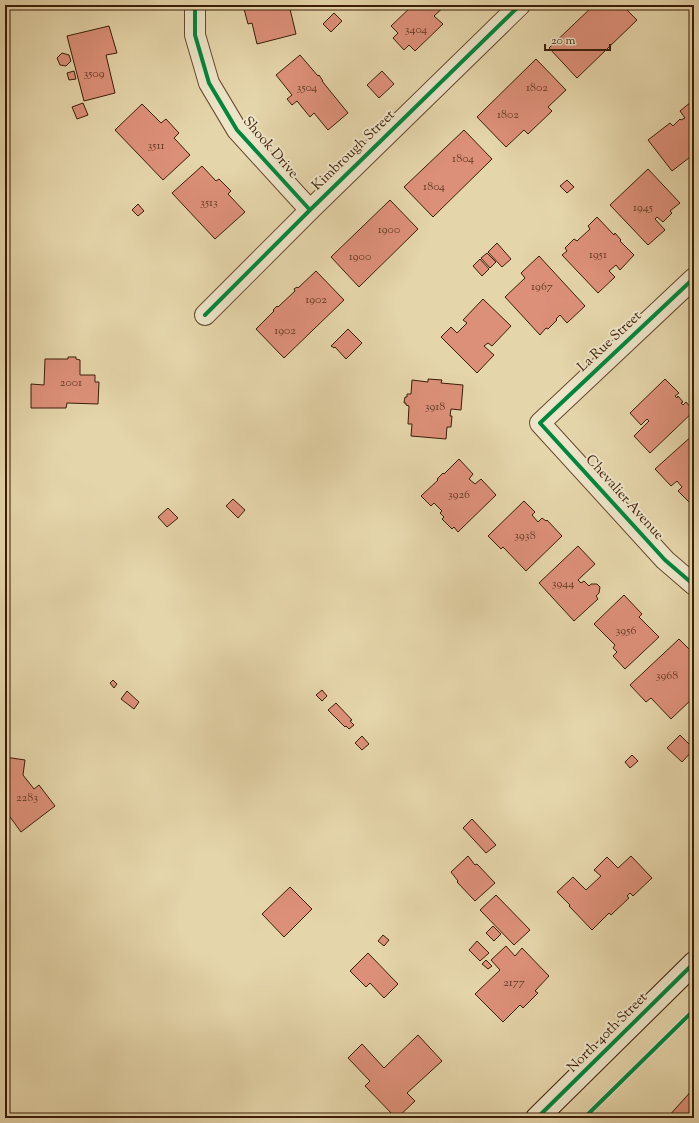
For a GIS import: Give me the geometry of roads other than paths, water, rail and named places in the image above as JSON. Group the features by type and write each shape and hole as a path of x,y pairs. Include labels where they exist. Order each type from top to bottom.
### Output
{"street":[{"name":"Shook Drive","path":"195,5 195,35 209,83 237,130 310,210"},
{"name":"Kimbrough Street","path":"204,315 520,5"},
{"name":"La Rue Street","path":"540,423 694,278"},
{"name":"Chevalier Avenue","path":"540,423 665,560 694,585"},
{"name":"North 40th Street","path":"537,1118 694,963"}]}
